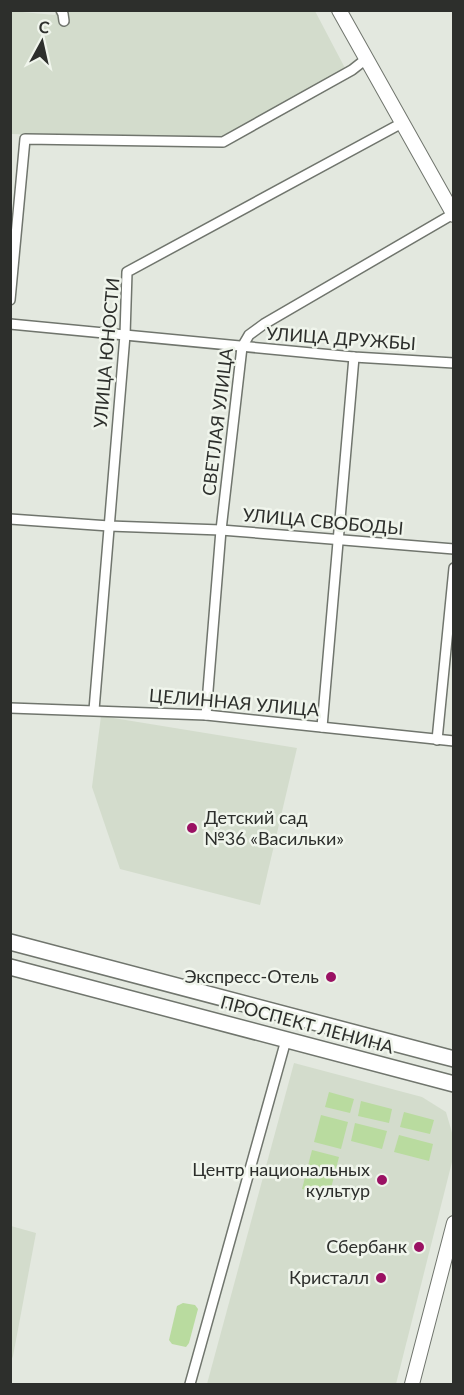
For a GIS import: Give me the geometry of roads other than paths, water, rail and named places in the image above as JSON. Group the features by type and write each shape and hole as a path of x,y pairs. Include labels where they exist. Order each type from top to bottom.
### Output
{"main road":[{"path":"344,12 366,59 453,214"},
{"name":"ПРОСПЕКТ ЛЕНИНА","path":"10,942 453,1059"},
{"path":"58,979 63,956"},
{"name":"ПРОСПЕКТ ЛЕНИНА","path":"10,967 453,1084"},
{"path":"412,1384 453,1224"}],"street":[{"path":"61,10 63,21"},
{"path":"10,300 13,245 25,139 224,142 352,70 366,59"},
{"name":"УЛИЦА ЮНОСТИ","path":"94,710 125,335 127,272 402,123"},
{"name":"СВЕТЛАЯ УЛИЦА","path":"206,715 222,530 242,347 249,334 264,324 453,214"},
{"name":"УЛИЦА ДРУЖБЫ","path":"10,324 354,357 453,363"},
{"path":"322,727 354,357"},
{"name":"УЛИЦА СВОБОДЫ","path":"10,519 109,526 222,530 453,549"},
{"path":"437,740 453,568"},
{"name":"ЦЕЛИННАЯ УЛИЦА","path":"10,708 206,715 453,741"},
{"path":"190,1384 286,1040"}],"place":[{"name":"Детский сад №36 «Васильки»","path":"192,828"},
{"name":"Экспресс-Отель","path":"331,977"},
{"name":"Центр национальных культур","path":"382,1180"},
{"name":"Сбербанк","path":"419,1247"},
{"name":"Кристалл","path":"381,1278"}]}
